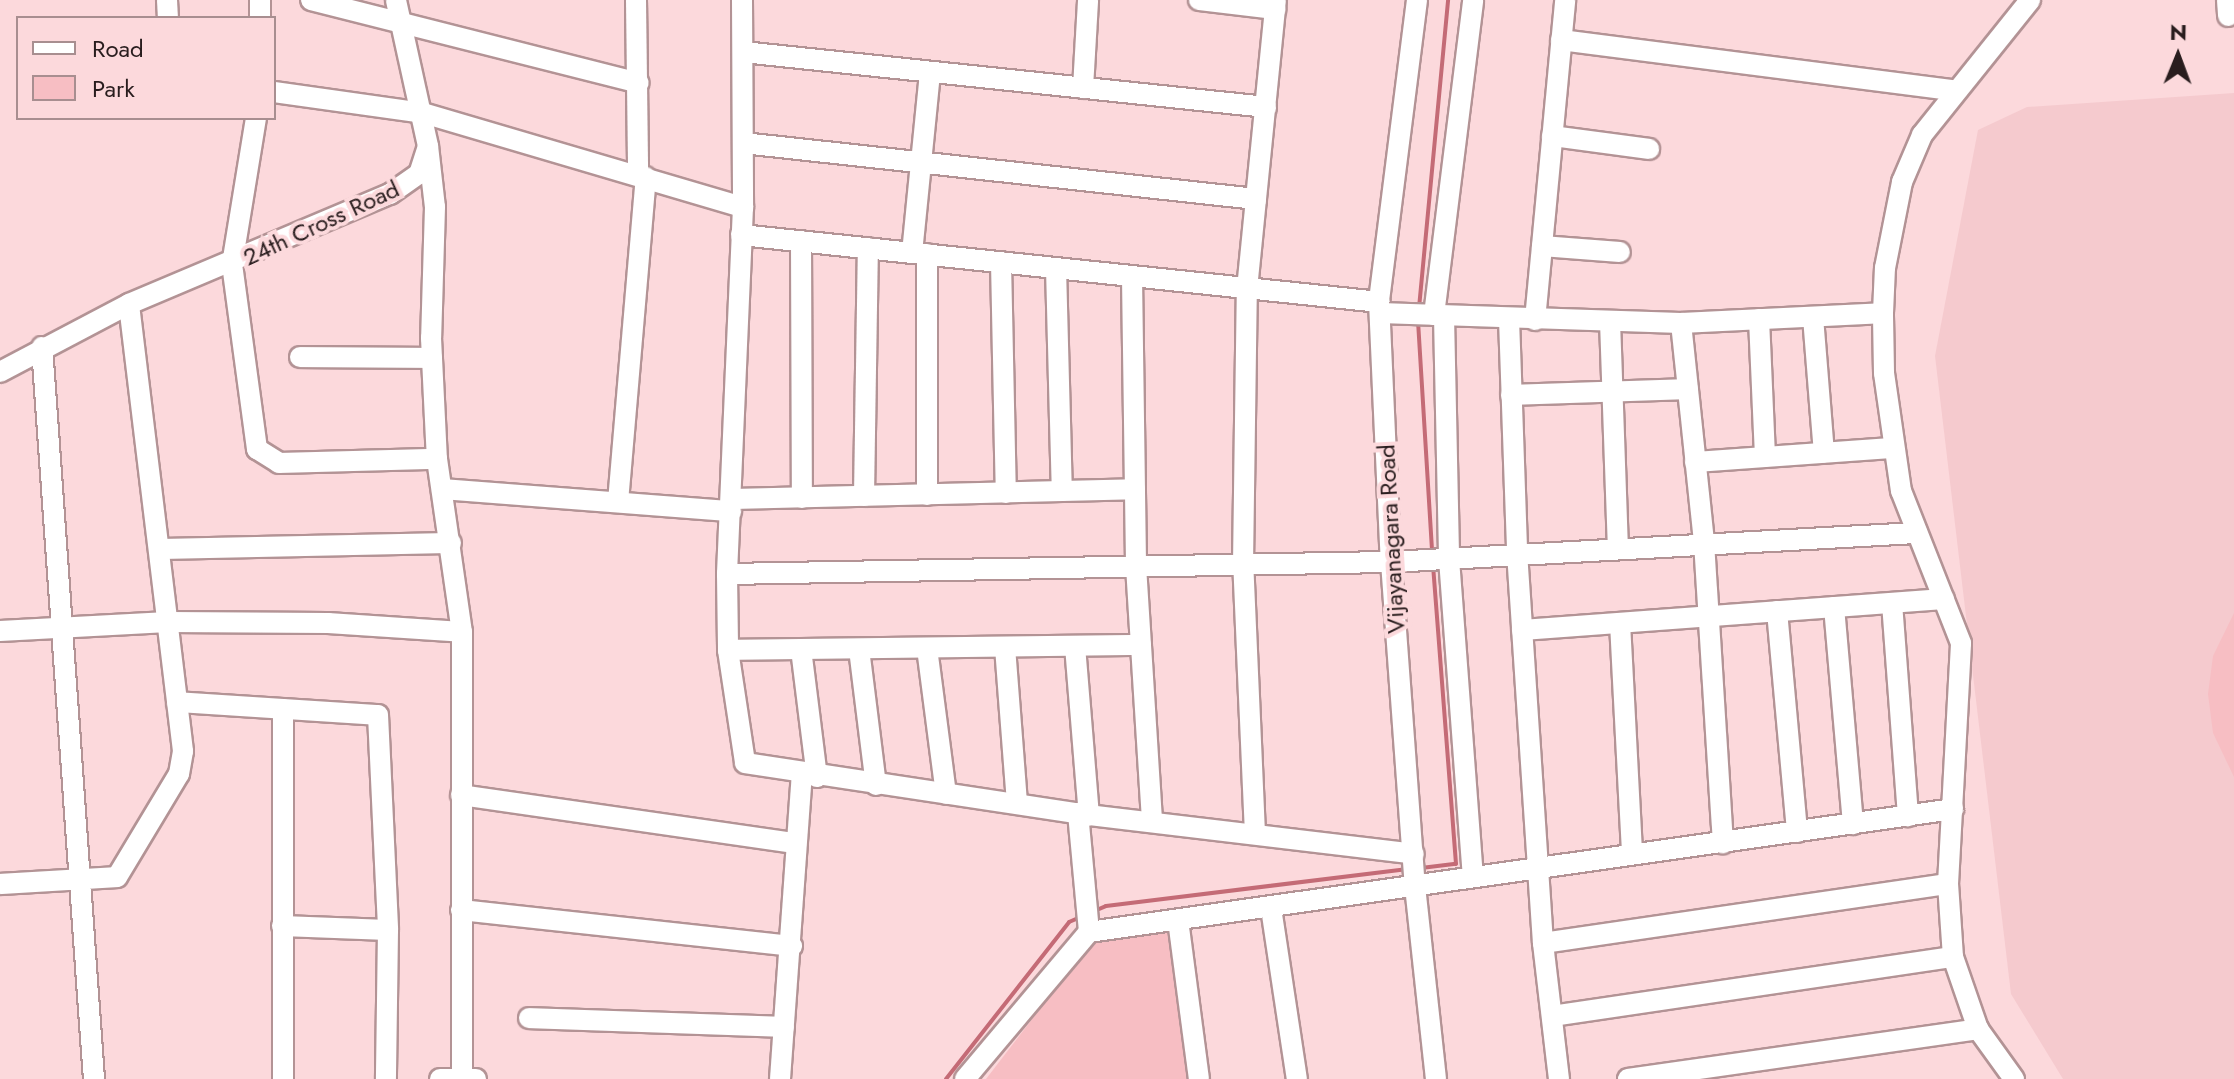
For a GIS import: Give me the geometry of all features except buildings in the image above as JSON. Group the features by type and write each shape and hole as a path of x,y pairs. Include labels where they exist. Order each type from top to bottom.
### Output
{"street":[{"path":"311,0 398,10 639,83"},
{"path":"618,502 642,176 636,0"},
{"path":"742,0 743,207 727,574 728,650 745,763 810,776 1083,814 1414,854"},
{"path":"1083,88 1088,0"},
{"path":"1199,0 1276,4 1247,289 1243,564 1255,834"},
{"name":"Vijayanagara Road","path":"1417,0 1379,308 1391,562 1415,886 1436,1079"},
{"path":"1473,0 1439,316 1449,559 1473,877"},
{"path":"1535,320 1565,0"},
{"path":"2014,1079 1978,1029 1953,957 1948,884 1961,643 1917,533 1892,448 1883,313 1885,268 1902,182 1922,135 1953,90 2030,0"},
{"path":"398,10 423,113 435,207 432,358 437,459 462,632 462,1079"},
{"path":"1561,40 1953,90"},
{"path":"743,52 1266,107"},
{"path":"927,495 920,254 921,165 930,72"},
{"path":"276,92 423,113 743,207"},
{"path":"256,120 232,264 253,435 265,458 297,463 437,459"},
{"path":"1552,136 1649,149"},
{"path":"743,143 921,165 1256,199"},
{"name":"24th Cross Road","path":"0,372 42,347 129,304 232,264 405,185 419,174 428,146"},
{"path":"741,235 1247,289 1439,316 1681,323 1883,313"},
{"path":"801,241 802,498"},
{"path":"1542,246 1620,252"},
{"path":"864,496 868,248"},
{"path":"1001,262 1006,493"},
{"path":"1056,268 1062,491"},
{"path":"1132,277 1136,566 1152,822"},
{"path":"0,884 117,877 179,774 183,751 129,304"},
{"path":"1813,317 1824,453"},
{"path":"1509,319 1522,630 1543,943 1559,1079"},
{"path":"1759,319 1765,457"},
{"path":"1610,321 1609,392 1618,547"},
{"path":"1681,323 1704,542 1723,843"},
{"path":"42,347 94,1079"},
{"path":"300,357 432,358"},
{"path":"1511,395 1688,389"},
{"path":"1695,462 1892,448"},
{"path":"442,489 618,502 731,505 802,498 1135,489"},
{"path":"727,574 1391,562 1517,552 1917,533"},
{"path":"159,549 451,543"},
{"path":"1522,630 1944,599"},
{"path":"1892,603 1908,816"},
{"path":"1834,607 1853,824"},
{"path":"1777,611 1797,832"},
{"path":"0,631 168,622 328,623 462,632"},
{"path":"1620,623 1632,854"},
{"path":"728,650 1141,645"},
{"path":"1075,646 1089,932"},
{"path":"1005,647 1017,804"},
{"path":"927,648 946,794"},
{"path":"780,1079 792,946 794,843 810,776 801,649"},
{"path":"859,649 876,785"},
{"path":"177,702 378,715 388,930 386,1079"},
{"path":"283,709 283,1079"},
{"path":"461,795 794,843"},
{"path":"965,1079 1089,932 1953,809"},
{"path":"1543,943 1948,884"},
{"path":"1271,908 1297,1079"},
{"path":"461,910 792,946"},
{"path":"1178,920 1199,1079"},
{"path":"282,926 388,930"},
{"path":"1552,1016 1953,957"},
{"path":"529,1018 784,1027"},
{"path":"1628,1079 1978,1029"},
{"path":"440,1079 476,1079"}],"shaded area":[{"path":"2234,93 2234,1079 2063,1079 2011,994 1935,356 1978,130 2027,107"}],"green space":[{"path":"2234,613 2234,777 2213,733 2208,694 2213,656"},
{"path":"1174,928 1191,1079 986,1079 1094,939"}],"waterway":[{"path":"1419,308 1448,0"},
{"path":"1418,321 1432,552"},
{"path":"1421,868 1456,864 1433,564"},
{"path":"1092,912 1106,906 1408,869"},
{"path":"946,1079 1069,922 1081,917"}]}
